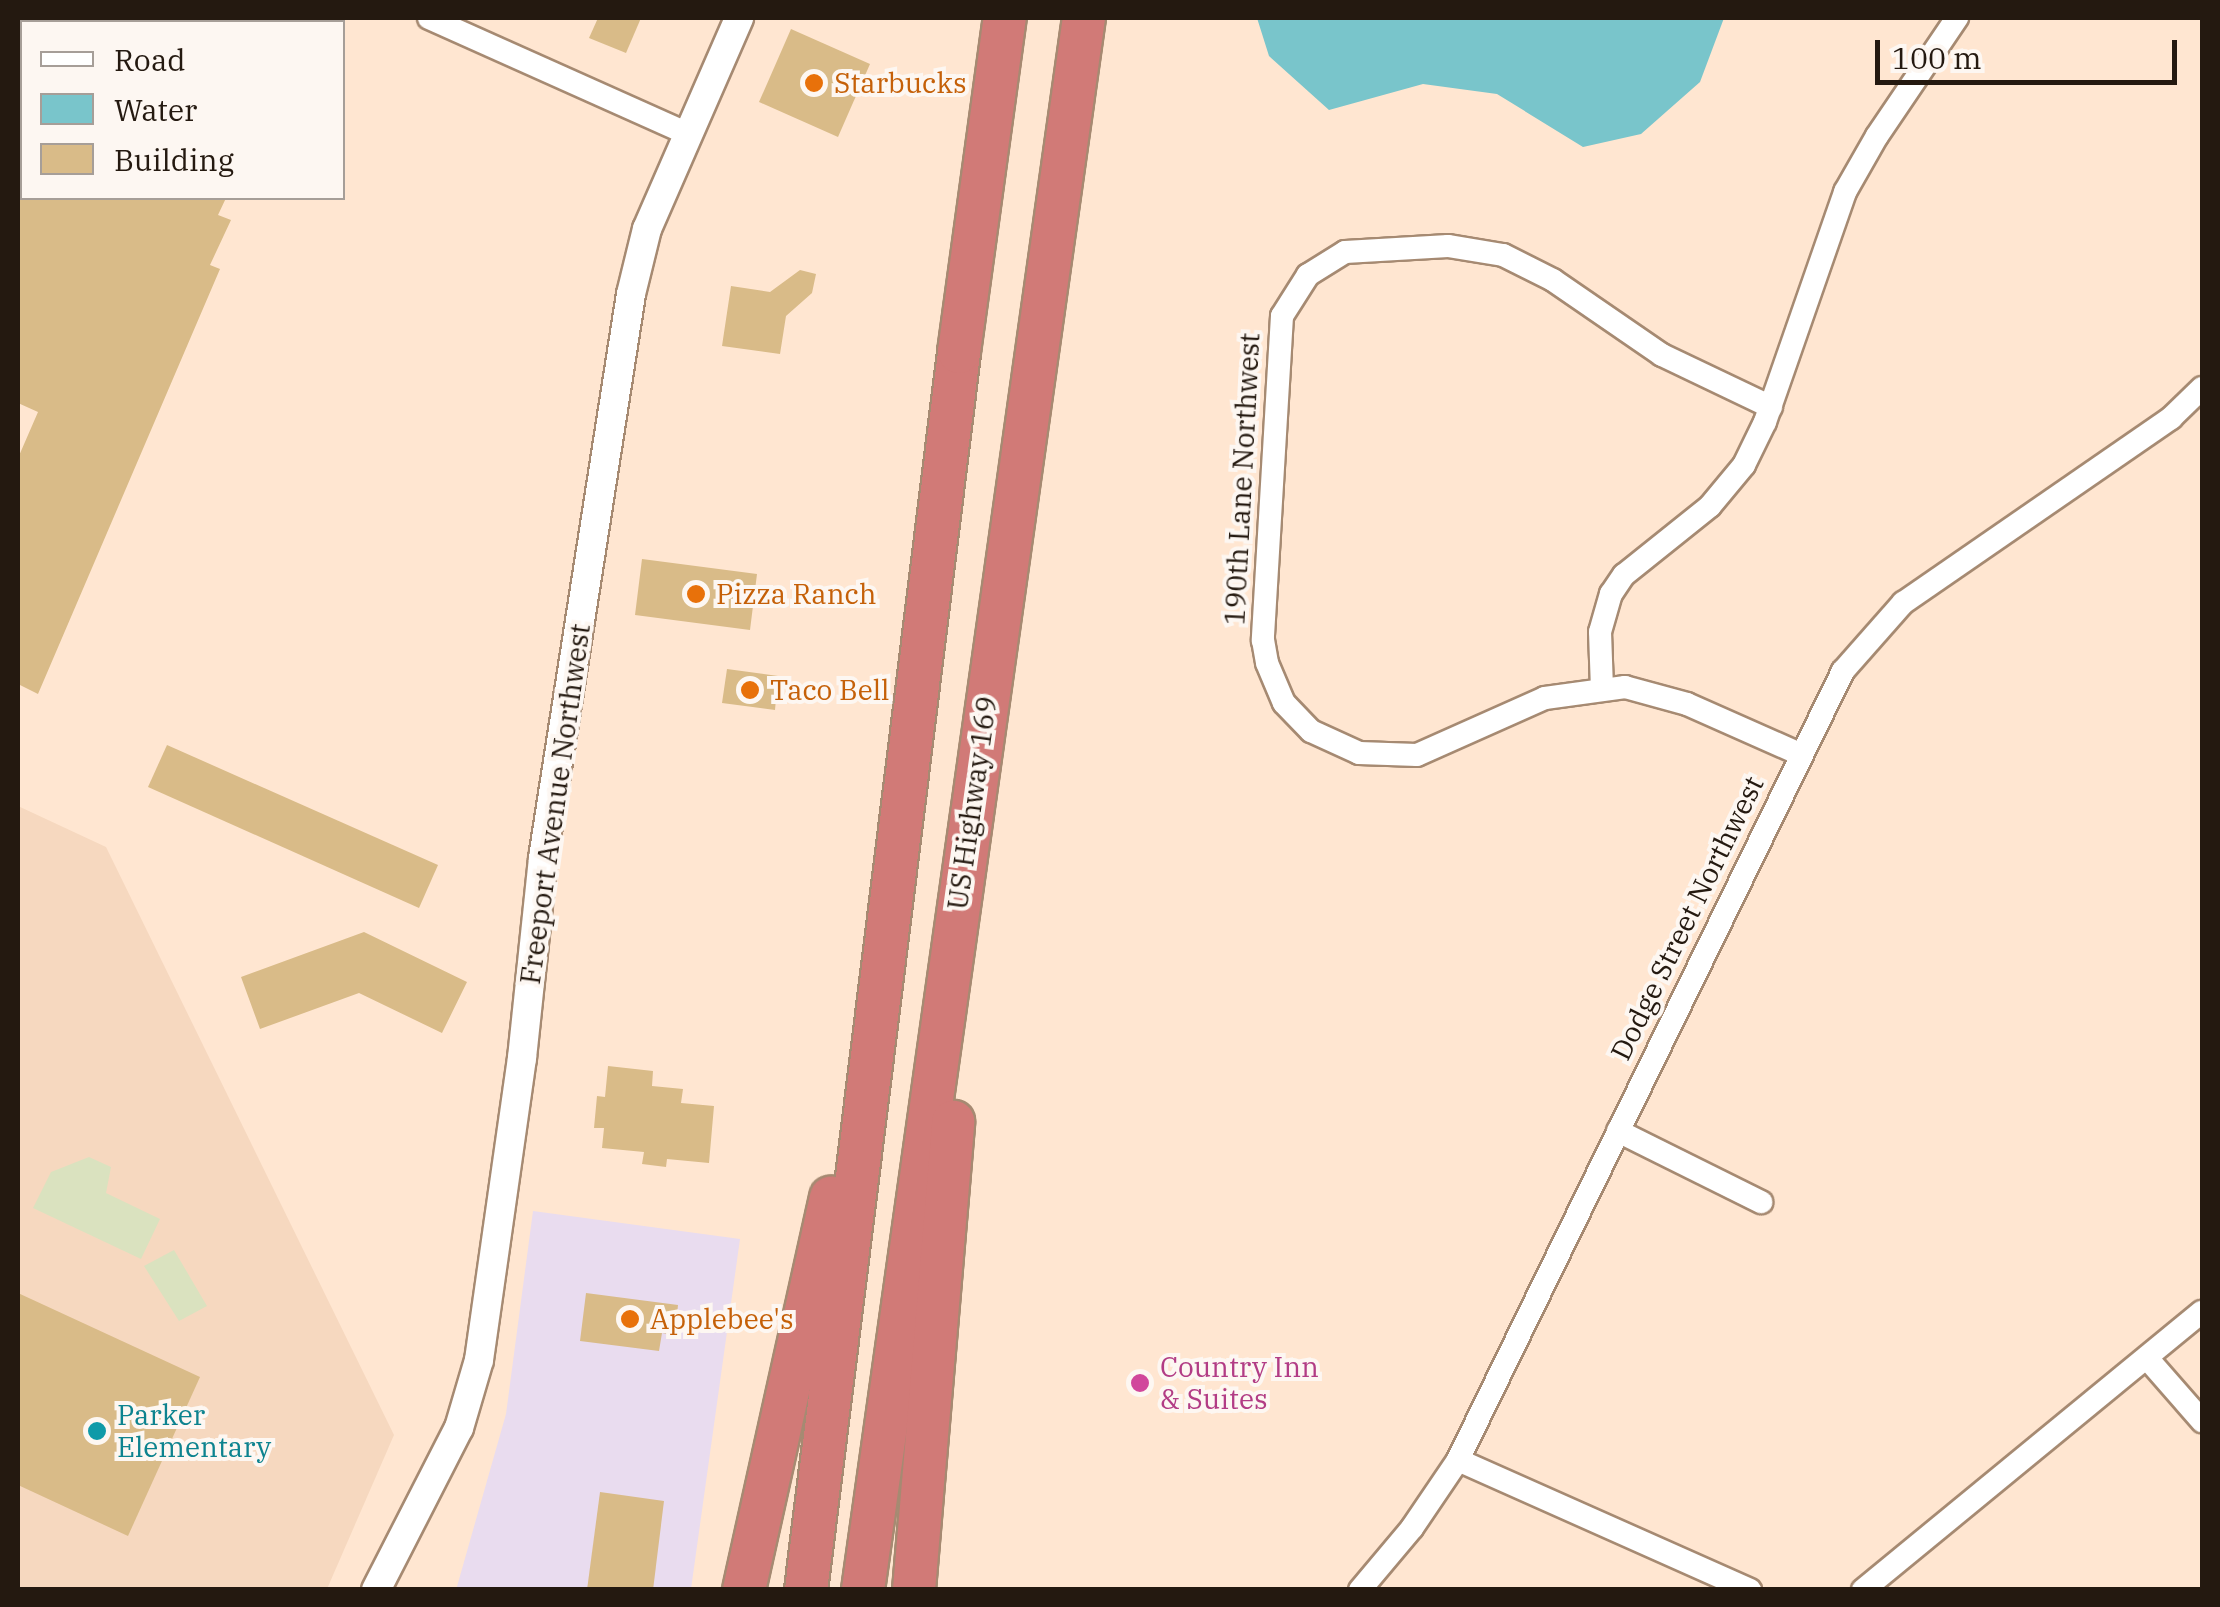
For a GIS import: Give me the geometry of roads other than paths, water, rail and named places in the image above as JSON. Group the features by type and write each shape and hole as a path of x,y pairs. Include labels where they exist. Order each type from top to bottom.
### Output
{"highway":[{"path":"806,1590 956,372 1005,18"},
{"name":"US Highway 169","path":"863,1590 1084,18"},
{"path":"914,1590 952,1134 958,903"},
{"path":"744,1590 884,974"}],"street":[{"path":"429,18 688,134"},
{"name":"Freeport Avenue Northwest","path":"376,1590 459,1428 479,1360 522,1058 543,858 631,294 647,229 739,18"},
{"path":"1602,689 1600,632 1611,594 1624,575 1690,525 1729,486 1744,464 1771,407 1845,192 1877,136 1957,18"},
{"name":"190th Lane Northwest","path":"1771,407 1662,355 1529,265 1476,247 1420,245 1346,252 1308,275 1282,316 1264,584 1267,663 1284,703 1311,731 1333,744 1388,756 1445,746 1544,698 1626,687 1688,704 1800,754"},
{"name":"Dodge Street Northwest","path":"1360,1590 1412,1528 1458,1460 1843,671 1903,603 2130,447 2202,388"},
{"path":"1618,1131 1761,1202"},
{"path":"1863,1590 2202,1312"},
{"path":"2147,1358 2202,1421"},
{"path":"1458,1460 1750,1590"}],"water":[{"path":"1257,18 1724,18 1700,82 1641,134 1583,147 1497,94 1423,84 1329,110 1269,56"}],"place":[{"name":"Starbucks","path":"814,83"},
{"name":"Pizza Ranch","path":"696,594"},
{"name":"Taco Bell","path":"750,690"},
{"name":"Applebee's","path":"630,1319"},
{"name":"Country Inn & Suites","path":"1140,1383"},
{"name":"Parker Elementary","path":"97,1431"}]}
